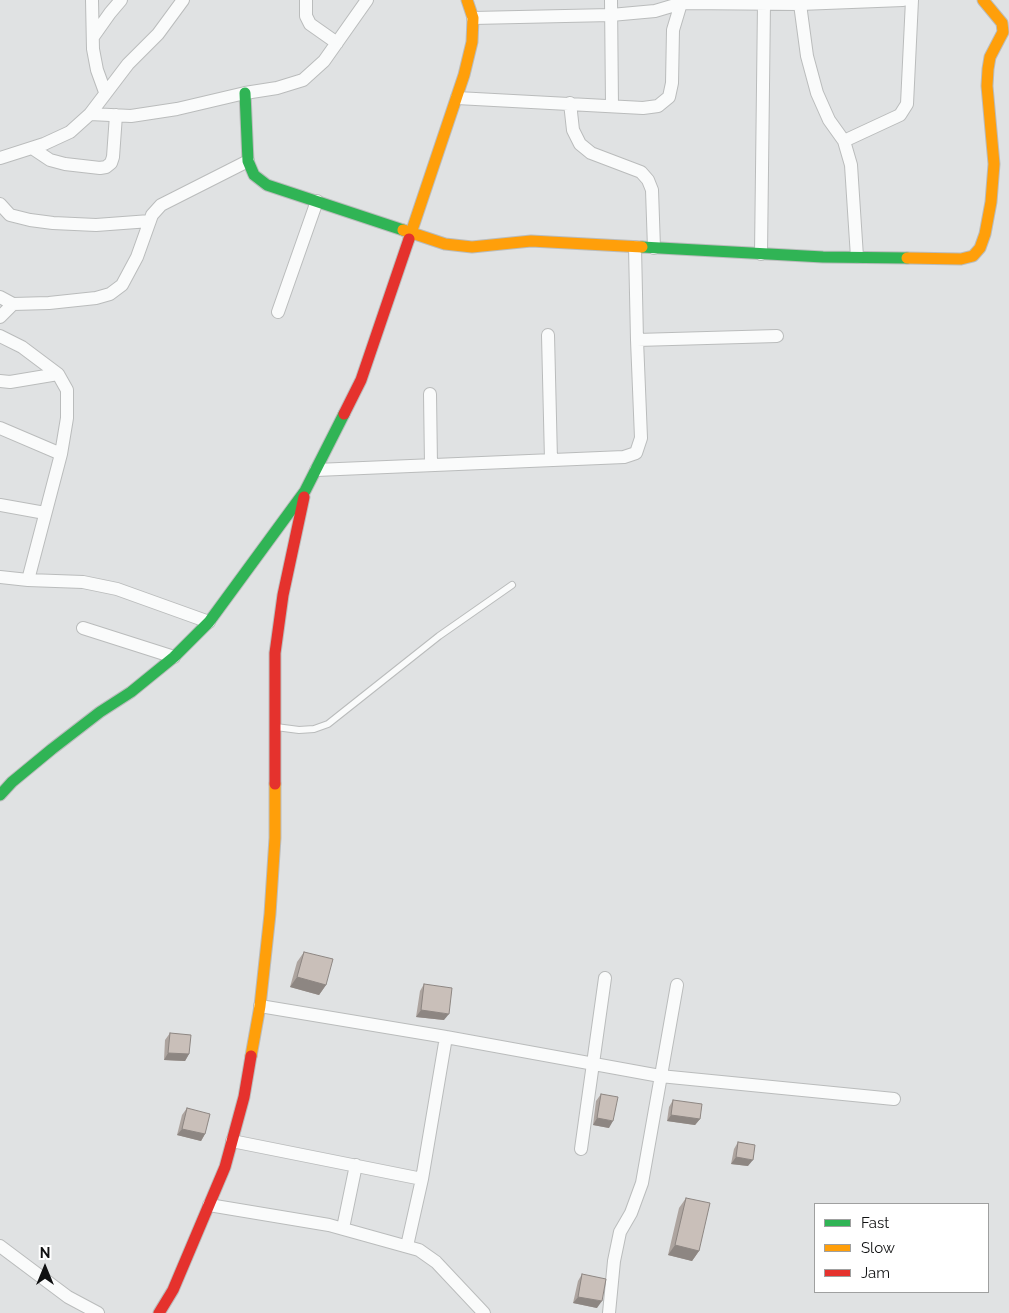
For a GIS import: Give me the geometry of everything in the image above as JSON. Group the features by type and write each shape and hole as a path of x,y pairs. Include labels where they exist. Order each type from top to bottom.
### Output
{"street":[{"path":"92,0 93,37 97,70 105,92"},
{"path":"93,37 121,0"},
{"path":"0,158 32,148 70,132 90,114 128,64 158,34 184,0"},
{"path":"306,0 306,16 310,24 337,43"},
{"path":"90,114 131,116 177,109 245,93 277,88 303,80 324,61 367,0"},
{"path":"0,795 12,782 52,748 100,712 131,692 174,657 209,622 305,491 361,380 456,98 472,42 473,18 467,0"},
{"path":"611,0 612,105"},
{"path":"473,18 611,15 655,11 682,2 800,4 903,0"},
{"path":"844,141 900,115 907,104 912,0"},
{"path":"245,93 248,161 254,175 267,185 411,231 445,244 472,247 530,241 761,254 961,259 973,256 980,248 985,234 991,202 994,164 988,69 990,57 1003,32 1002,23 983,0"},
{"path":"456,98 643,108 658,106 669,97 672,82 673,30 682,2"},
{"path":"761,254 764,3"},
{"path":"800,4 807,56 817,93 829,120 844,141 851,165 857,257"},
{"path":"570,103 573,130 580,144 591,153 641,172 648,180 652,190 654,248"},
{"path":"32,148 50,160 65,164 106,167 111,163 113,157 116,115"},
{"path":"0,296 13,304 49,303 96,298 110,294 122,285 137,257 152,215 161,205 248,161"},
{"path":"278,312 318,201"},
{"path":"0,204 10,215 53,223 96,225 150,221"},
{"path":"316,470 624,457 636,453 641,438 635,247"},
{"path":"0,317 13,304"},
{"path":"548,335 550,460"},
{"path":"0,336 22,347 58,374 67,390 67,418 61,454 28,580"},
{"path":"637,340 777,336"},
{"path":"0,381 10,382 58,374"},
{"path":"430,394 431,465"},
{"path":"0,428 61,454"},
{"path":"159,1313 173,1290 225,1167 244,1097 260,1006 270,914 275,838 275,653 283,594 305,491"},
{"path":"0,505 45,513"},
{"path":"0,577 83,582 108,587 209,622"},
{"path":"83,628 174,657"},
{"path":"581,1149 605,978"},
{"path":"609,1313 614,1261 620,1232 631,1213 642,1182 677,985"},
{"path":"260,1006 446,1037 660,1076 894,1099"},
{"path":"407,1246 422,1179 446,1037"},
{"path":"232,1141 422,1179"},
{"path":"344,1228 356,1165"},
{"path":"209,1205 344,1228 419,1250 436,1262 484,1313"},
{"path":"0,1246 68,1297 98,1313"}],"lane":[{"path":"275,727 299,730 314,729 328,724 439,636 512,585"}],"building":[{"path":"304,952 333,959 326,985 297,977"},
{"path":"424,984 452,988 449,1014 421,1010"},
{"path":"170,1033 191,1035 189,1054 168,1053"},
{"path":"601,1094 618,1097 613,1121 597,1118"},
{"path":"673,1100 702,1104 700,1119 671,1115"},
{"path":"187,1108 210,1114 205,1134 182,1129"},
{"path":"738,1142 755,1145 753,1160 736,1157"},
{"path":"686,1198 710,1203 699,1251 675,1245"},
{"path":"582,1274 606,1279 602,1301 578,1297"}],"traffic: fast":[{"path":"245,93 248,161 254,175 267,185 403,230"},
{"path":"642,247 823,257 907,258"},
{"path":"0,795 12,782 52,749 100,712 131,692 174,657 209,622 305,491 344,414"}],"traffic: slow":[{"path":"409,239 464,75 472,42 473,18 467,0"},
{"path":"907,258 961,259 973,256 980,248 985,234 991,202 994,164 987,86 988,69 990,57 1003,32 1002,23 983,0"},
{"path":"403,230 445,244 472,247 531,241 642,247"},
{"path":"251,1056 260,1006 270,914 275,838 275,784"}],"traffic: jam":[{"path":"344,414 361,380 409,239"},
{"path":"275,784 275,653 283,595 304,497"},
{"path":"159,1313 173,1290 225,1167 244,1097 251,1056"}]}
